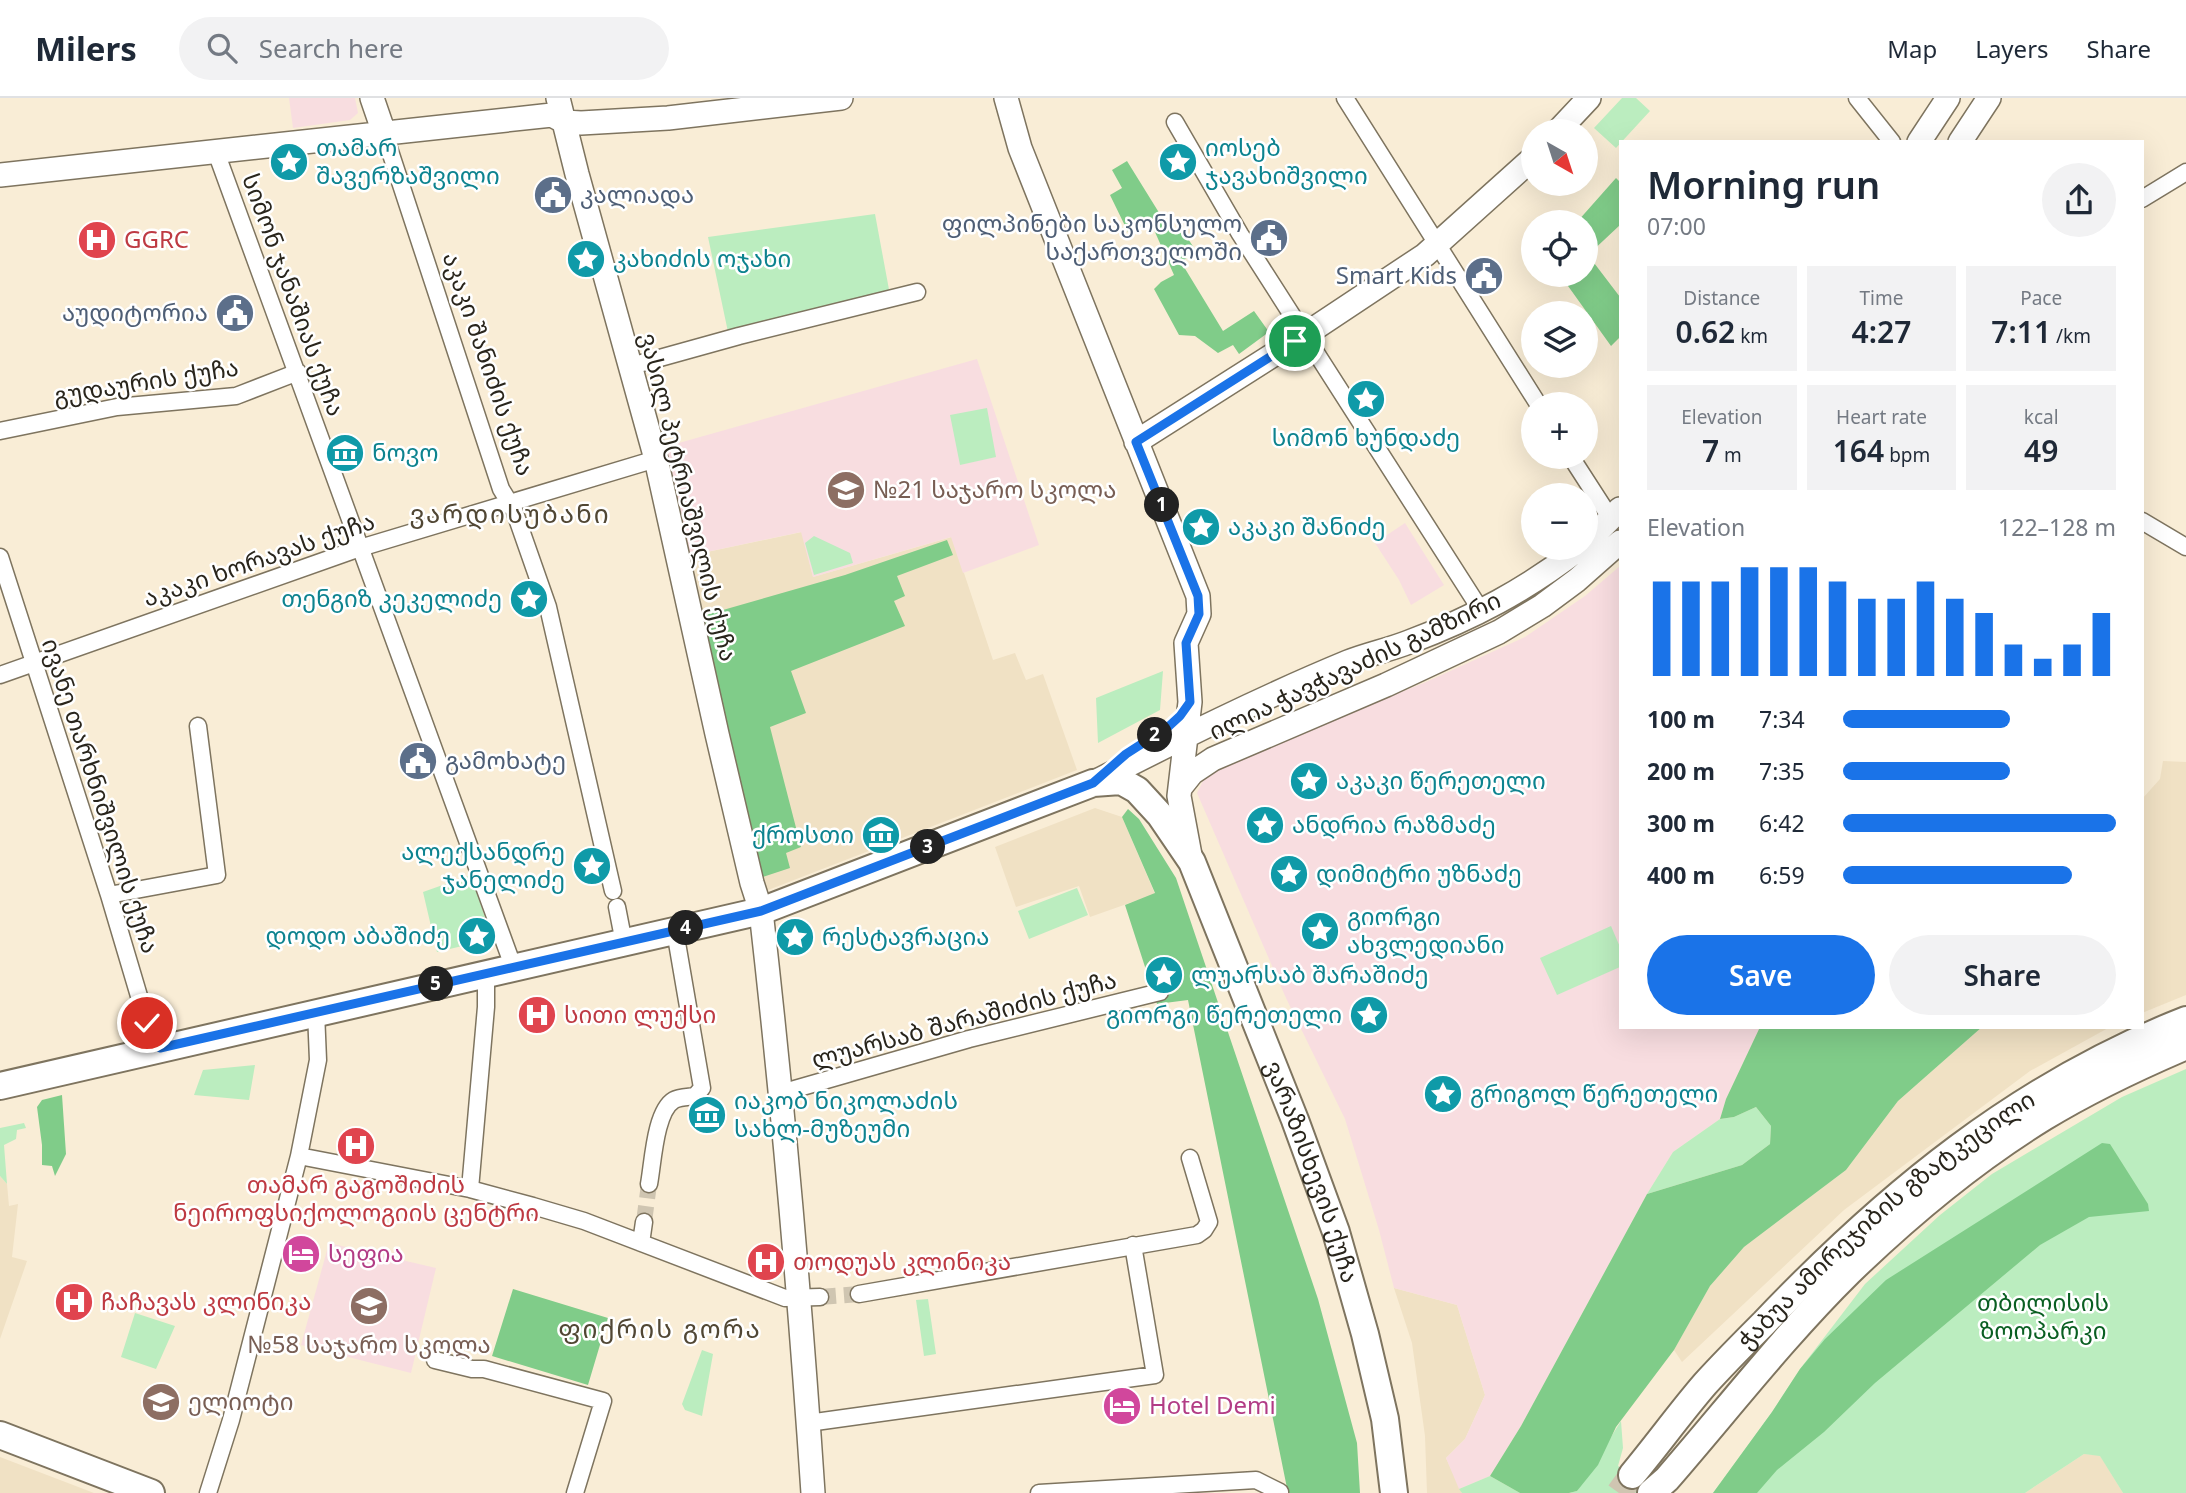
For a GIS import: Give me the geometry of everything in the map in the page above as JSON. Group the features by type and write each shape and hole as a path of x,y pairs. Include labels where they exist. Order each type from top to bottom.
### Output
{"main road":[{"name":"ვარაზისხევის ქუჩა","path":"1093,783 1121,781 1138,790 1160,815 1192,862 1295,1120 1336,1232 1365,1334 1385,1419 1394,1493"},
{"path":"0,1086 761,911 1093,783"},
{"name":"ჭაბუა ამირეჯიბის გზატკეცილი","path":"1642,1484 1705,1385 1801,1284 1882,1208 1978,1132 2034,1096 2099,1060 2186,1020"},
{"name":"ჭაბუა ამირეჯიბის გზატკეცილი","path":"1642,1484 1667,1479 1786,1340 1839,1283 1906,1219 2042,1118 2129,1071 2186,1045"},
{"path":"0,1435 151,1493"}],"street":[{"name":"აკაკი შანიძის ქუჩა","path":"372,98 502,489 548,607 613,891"},
{"name":"ვასილ პეტრიაშვილის ქუჩა","path":"558,98 656,459 720,748 761,911 781,1093 810,1298 808,1423 813,1493"},
{"path":"0,175 552,115 565,122 668,118 841,98"},
{"name":"ვარაზისხევის ქუჩა","path":"1006,98 1020,148 1198,596 1199,614 1186,643 1190,702 1180,788 1180,811 1192,862"},
{"path":"1345,98 1530,392"},
{"path":"1857,98 1890,140"},
{"path":"1920,140 1948,98"},
{"path":"1961,140 1989,98"},
{"path":"1566,119 1577,102"},
{"path":"1175,122 1240,234 1482,612"},
{"name":"სიმონ ჯანაშიას ქუჩა","path":"216,152 513,966"},
{"path":"1136,442 1425,255 1521,169"},
{"path":"2144,197 2186,172"},
{"path":"631,366 917,292"},
{"name":"გუდაურის ქუჩა","path":"0,431 117,407 236,396 298,372"},
{"name":"აკაკი ხორავას ქუჩა","path":"0,675 360,548 656,459"},
{"path":"1580,469 1616,514 1598,531"},
{"path":"2144,522 2186,547"},
{"name":"ილია ჭავჭავაძის გამზირი","path":"1180,788 1192,773 1213,759 1386,685 1499,632 1577,580 1619,543"},
{"name":"ივანე თარხნიშვილის ქუჩა","path":"0,557 109,895 147,1023 160,1048"},
{"name":"ილია ჭავჭავაძის გამზირი","path":"1093,783 1186,745 1230,713 1349,662 1406,643 1482,612 1564,560"},
{"path":"1093,783 1126,754 1168,727 1190,702"},
{"path":"109,895 217,874 198,726"},
{"path":"617,907 624,943"},
{"path":"649,1184 659,1124 665,1108 675,1100 695,1096 702,1087 675,931"},
{"path":"470,1189 486,1007 486,973"},
{"name":"ლუარსაბ შარაშიძის ქუჩა","path":"781,1093 969,1039 1160,992"},
{"path":"208,1493 231,1420 299,1156 318,1060 316,1012"},
{"path":"299,1156 470,1189 584,1221 785,1298 810,1298"},
{"path":"859,1293 1197,1235 1209,1222 1190,1158"},
{"path":"641,1243 644,1222"},
{"path":"808,1423 1155,1375 1133,1245"},
{"path":"435,1360 472,1369 484,1369 603,1401 575,1493"},
{"path":"1039,1493 1256,1480 1280,1492"}],"shaded area":[{"path":"289,98 355,98 358,113 350,120 293,128"},
{"name":"№21 საჯარო სკოლა","path":"977,359 1039,545 963,573 951,537 813,577 801,532 688,556 661,448"},
{"path":"1405,523 1444,585 1411,605 1399,580 1375,543"},
{"path":"802,532 813,577 952,537 993,660 1015,653 1026,680 1043,674 1077,770 763,892 688,556"},
{"path":"1619,567 1619,1029 1759,1029 1726,1099 1720,1119 1673,1152 1647,1194 1521,1426 1490,1476 1459,1489 1446,1458 1465,1439 1485,1395 1457,1305 1394,1288 1345,1119 1286,998 1197,793 1205,777 1220,765 1426,682 1525,637 1585,596"},
{"path":"2163,761 2186,762 2186,995 2144,1012 2144,797 2160,779"},
{"path":"1095,808 1122,817 1155,894 1090,917 1079,886 1016,907 995,847"},
{"path":"1980,1029 2106,1029 2030,1071 1844,1210 1682,1362 1674,1350 1710,1286 1744,1247 1846,1170 1898,1101"},
{"path":"0,1176 7,1184 9,1206 18,1204 12,1257 27,1261 0,1339"},
{"name":"№58 საჯარო სკოლა","path":"329,1243 436,1268 411,1373 301,1345"},
{"path":"1394,1288 1457,1305 1485,1395 1465,1439 1446,1458 1462,1493 1427,1493 1425,1436 1412,1343"},
{"path":"2084,1454 2100,1455 2123,1493 2025,1493"},
{"path":"0,1457 94,1493 0,1493"}],"green space":[{"path":"1622,98 1636,98 1650,111 1623,140 1619,140 1616,148 1598,132 1598,124"},
{"path":"1127,161 1171,232 1181,228 1196,251 1181,262 1223,331 1254,311 1269,332 1239,354 1233,345 1218,353 1195,336 1179,335 1154,289 1174,275 1151,223 1128,232 1110,195 1122,188 1112,170"},
{"path":"1616,178 1619,181 1619,226 1598,246 1598,210 1588,210"},
{"path":"875,214 890,295 728,332 708,237"},
{"path":"1598,268 1619,296 1619,338 1611,346 1598,328 1598,301 1579,301 1569,287 1598,287"},
{"path":"987,408 996,457 960,465 950,415"},
{"path":"814,536 850,553 853,563 814,575 805,543"},
{"path":"947,540 953,555 897,576 905,596 894,601 905,626 791,671 806,713 770,727 801,847 786,853 790,868 757,879 702,616 845,575"},
{"path":"1163,671 1160,710 1098,743 1096,698"},
{"path":"1128,809 1139,819 1176,878 1318,1299 1357,1443 1360,1493 1288,1493 1188,1000 1157,1004 1125,905 1155,893 1122,817"},
{"path":"471,875 492,939 437,952 423,892"},
{"path":"1077,888 1088,915 1029,939 1018,911"},
{"path":"1611,926 1619,945 1619,967 1557,995 1540,958"},
{"path":"1759,1029 1980,1029 1898,1101 1846,1170 1744,1247 1710,1286 1674,1350 1616,1427 1598,1465 1577,1491 1520,1493 1490,1476 1521,1426 1647,1194 1742,1165 1770,1144 1771,1126 1756,1107 1734,1117 1720,1119 1726,1099"},
{"path":"255,1065 249,1100 194,1095 203,1070"},
{"name":"თბილისის ზოოპარკი","path":"2186,1069 2186,1493 2123,1493 2100,1456 2084,1454 2025,1493 1713,1493 1800,1369 1865,1284 1940,1215 1992,1174 2122,1097"},
{"path":"62,1095 66,1154 55,1176 52,1166 42,1165 37,1107 42,1100"},
{"path":"1756,1107 1771,1126 1770,1144 1742,1165 1647,1194 1673,1152 1720,1119 1734,1117"},
{"path":"24,1123 26,1128 17,1130 16,1139 4,1145 7,1184 0,1176 0,1128"},
{"path":"2102,1143 2110,1144 2148,1204 2149,1211 2089,1217 2040,1245 1875,1383 1824,1432 1777,1470 1757,1493 1713,1493 1800,1369 1825,1339 1886,1280"},
{"path":"513,1289 608,1318 588,1385 492,1356"},
{"path":"928,1299 936,1354 924,1356 916,1300"},
{"path":"135,1313 175,1326 156,1369 121,1357"},
{"path":"702,1350 713,1354 702,1416 685,1410 682,1404"},
{"path":"1621,1421 1623,1448 1618,1466 1645,1483 1636,1493 1569,1493 1577,1491"},
{"path":"1490,1476 1520,1493 1462,1493 1459,1489"}],"tunnel":[{"path":"644,1222 649,1184"},
{"path":"820,1297 859,1294"},
{"path":"1619,1493 1632,1475"}],"place":[{"name":"თამარ შავერზაშვილი","path":"289,162"},
{"name":"იოსებ ჯავახიშვილი","path":"1178,162"},
{"name":"კალიადა","path":"553,195"},
{"name":"ფილპინები საკონსულო საქართველოში","path":"1269,238"},
{"name":"GGRC","path":"97,240"},
{"name":"კახიძის ოჯახი","path":"586,259"},
{"name":"Smart Kids","path":"1484,276"},
{"name":"აუდიტორია","path":"235,313"},
{"name":"სიმონ ხუნდაძე","path":"1366,399"},
{"name":"ნოვო","path":"345,453"},
{"name":"№21 საჯარო სკოლა","path":"846,490"},
{"name":"აკაკი შანიძე","path":"1201,527"},
{"name":"თენგიზ კეკელიძე","path":"529,599"},
{"name":"გამოხატე","path":"418,761"},
{"name":"აკაკი წერეთელი","path":"1309,781"},
{"name":"ანდრია რაზმაძე","path":"1265,825"},
{"name":"ქროსთი","path":"881,835"},
{"name":"ალექსანდრე ჯანელიძე","path":"592,866"},
{"name":"დიმიტრი უზნაძე","path":"1289,874"},
{"name":"გიორგი ახვლედიანი","path":"1320,931"},
{"name":"დოდო აბაშიძე","path":"477,936"},
{"name":"რესტავრაცია","path":"795,937"},
{"name":"ლუარსაბ შარაშიძე","path":"1164,975"},
{"name":"სითი ლუქსი","path":"537,1015"},
{"name":"გიორგი წერეთელი","path":"1369,1015"},
{"name":"გრიგოლ წერეთელი","path":"1443,1094"},
{"name":"იაკობ ნიკოლაძის სახლ-მუზეუმი","path":"707,1115"},
{"name":"თამარ გაგოშიძის ნეიროფსიქოლოგიის ცენტრი","path":"356,1146"},
{"name":"სეფია","path":"301,1254"},
{"name":"თოდუას კლინიკა","path":"766,1262"},
{"name":"ჩაჩავას კლინიკა","path":"74,1302"},
{"name":"№58 საჯარო სკოლა","path":"369,1306"},
{"name":"ელიოტი","path":"161,1402"},
{"name":"Hotel Demi","path":"1122,1406"}],"district":[{"name":"ვარდისუბანი","path":"510,514"},
{"name":"ფიქრის გორა","path":"660,1329"}],"route":[{"path":"147,1023 160,1048 761,911 1093,783 1126,754 1168,727 1190,702 1186,643 1199,614 1198,596 1136,442 1295,341"}]}
